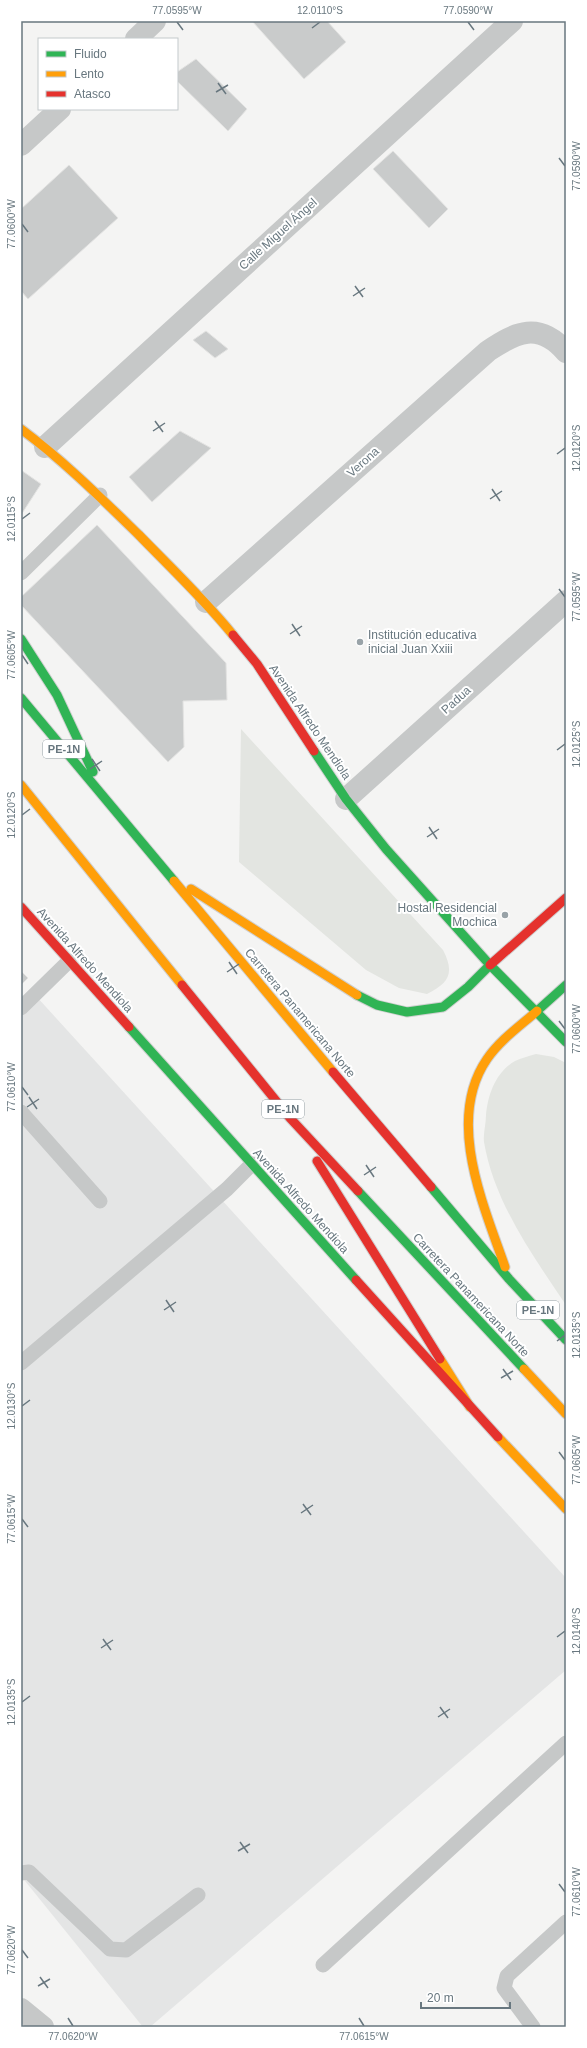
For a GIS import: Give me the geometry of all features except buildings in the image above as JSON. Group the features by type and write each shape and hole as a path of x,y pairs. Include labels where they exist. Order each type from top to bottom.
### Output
{"main road":[{"name":"Avenida Alfredo Mendiola","path":"21,429 45,447 100,495 206,602 257,664 346,799 386,848 490,965 566,1042"},
{"path":"21,639 57,695 107,801"},
{"name":"Carretera Panamericana Norte","path":"21,698 509,1280 566,1340"},
{"name":"Carretera Panamericana Norte","path":"21,785 290,1118 566,1414"},
{"path":"170,874 345,989 377,1005 407,1012 443,1007 468,987 490,965 566,898"},
{"name":"Avenida Alfredo Mendiola","path":"21,907 470,1407 566,1509"},
{"path":"509,1280 474,1171 468,1128 471,1098 482,1067 500,1044 566,985"},
{"path":"290,1118 470,1407"}],"street":[{"path":"137,38 155,21"},
{"name":"Calle Miguel Ángel","path":"45,447 512,21"},
{"path":"21,145 59,110"},
{"name":"Verona","path":"206,602 488,351 507,338 525,331 545,335 566,352"},
{"name":"Padua","path":"346,799 566,601"},
{"path":"21,2009 43,2027"}],"lane":[{"path":"21,573 100,495"},
{"path":"21,1008 69,961"},
{"path":"21,1112 100,1201"},
{"path":"21,1363 227,1189 252,1164"},
{"path":"323,1965 566,1743"},
{"path":"21,1873 29,1872 110,1949 126,1950 198,1895"},
{"path":"533,2027 504,1988 506,1976 566,1922"}],"shaded area":[{"path":"241,729 443,950 449,965 449,971 445,981 440,986 427,994 399,988 366,970 239,862"},
{"path":"36,996 566,1578 566,1670 150,2027 143,2027 21,1876 21,1009"},
{"path":"536,1054 554,1057 566,1063 566,1305 516,1228 496,1186 484,1142 487,1107 491,1092 498,1077 515,1061"}],"traffic: fast":[{"path":"21,639 57,695 93,772"},
{"path":"21,698 174,881"},
{"path":"314,751 346,799 386,849 490,965 566,1042"},
{"path":"357,995 377,1005 407,1012 443,1007 468,987 490,965"},
{"path":"537,1011 566,985"},
{"path":"129,1027 356,1280"},
{"path":"431,1187 509,1279 566,1340"},
{"path":"358,1191 524,1369"}],"traffic: slow":[{"path":"21,429 37,441 111,507 211,609 233,635"},
{"path":"21,785 182,985"},
{"path":"174,881 333,1072"},
{"path":"191,889 357,995"},
{"path":"505,1267 487,1217 472,1163 469,1136 469,1109 475,1083 487,1059 504,1039 537,1011"},
{"path":"440,1359 470,1407"},
{"path":"524,1369 566,1414"},
{"path":"498,1437 566,1509"}],"traffic: jam":[{"path":"233,635 257,664 314,751"},
{"path":"490,965 566,898"},
{"path":"21,907 129,1027"},
{"path":"182,985 290,1118 358,1191"},
{"path":"333,1072 431,1187"},
{"path":"317,1161 440,1359"},
{"path":"356,1280 498,1437"}],"place":[{"name":"Institución educativa inicial Juan Xxiii","path":"360,642"},
{"name":"Hostal Residencial Mochica","path":"505,915"}]}
